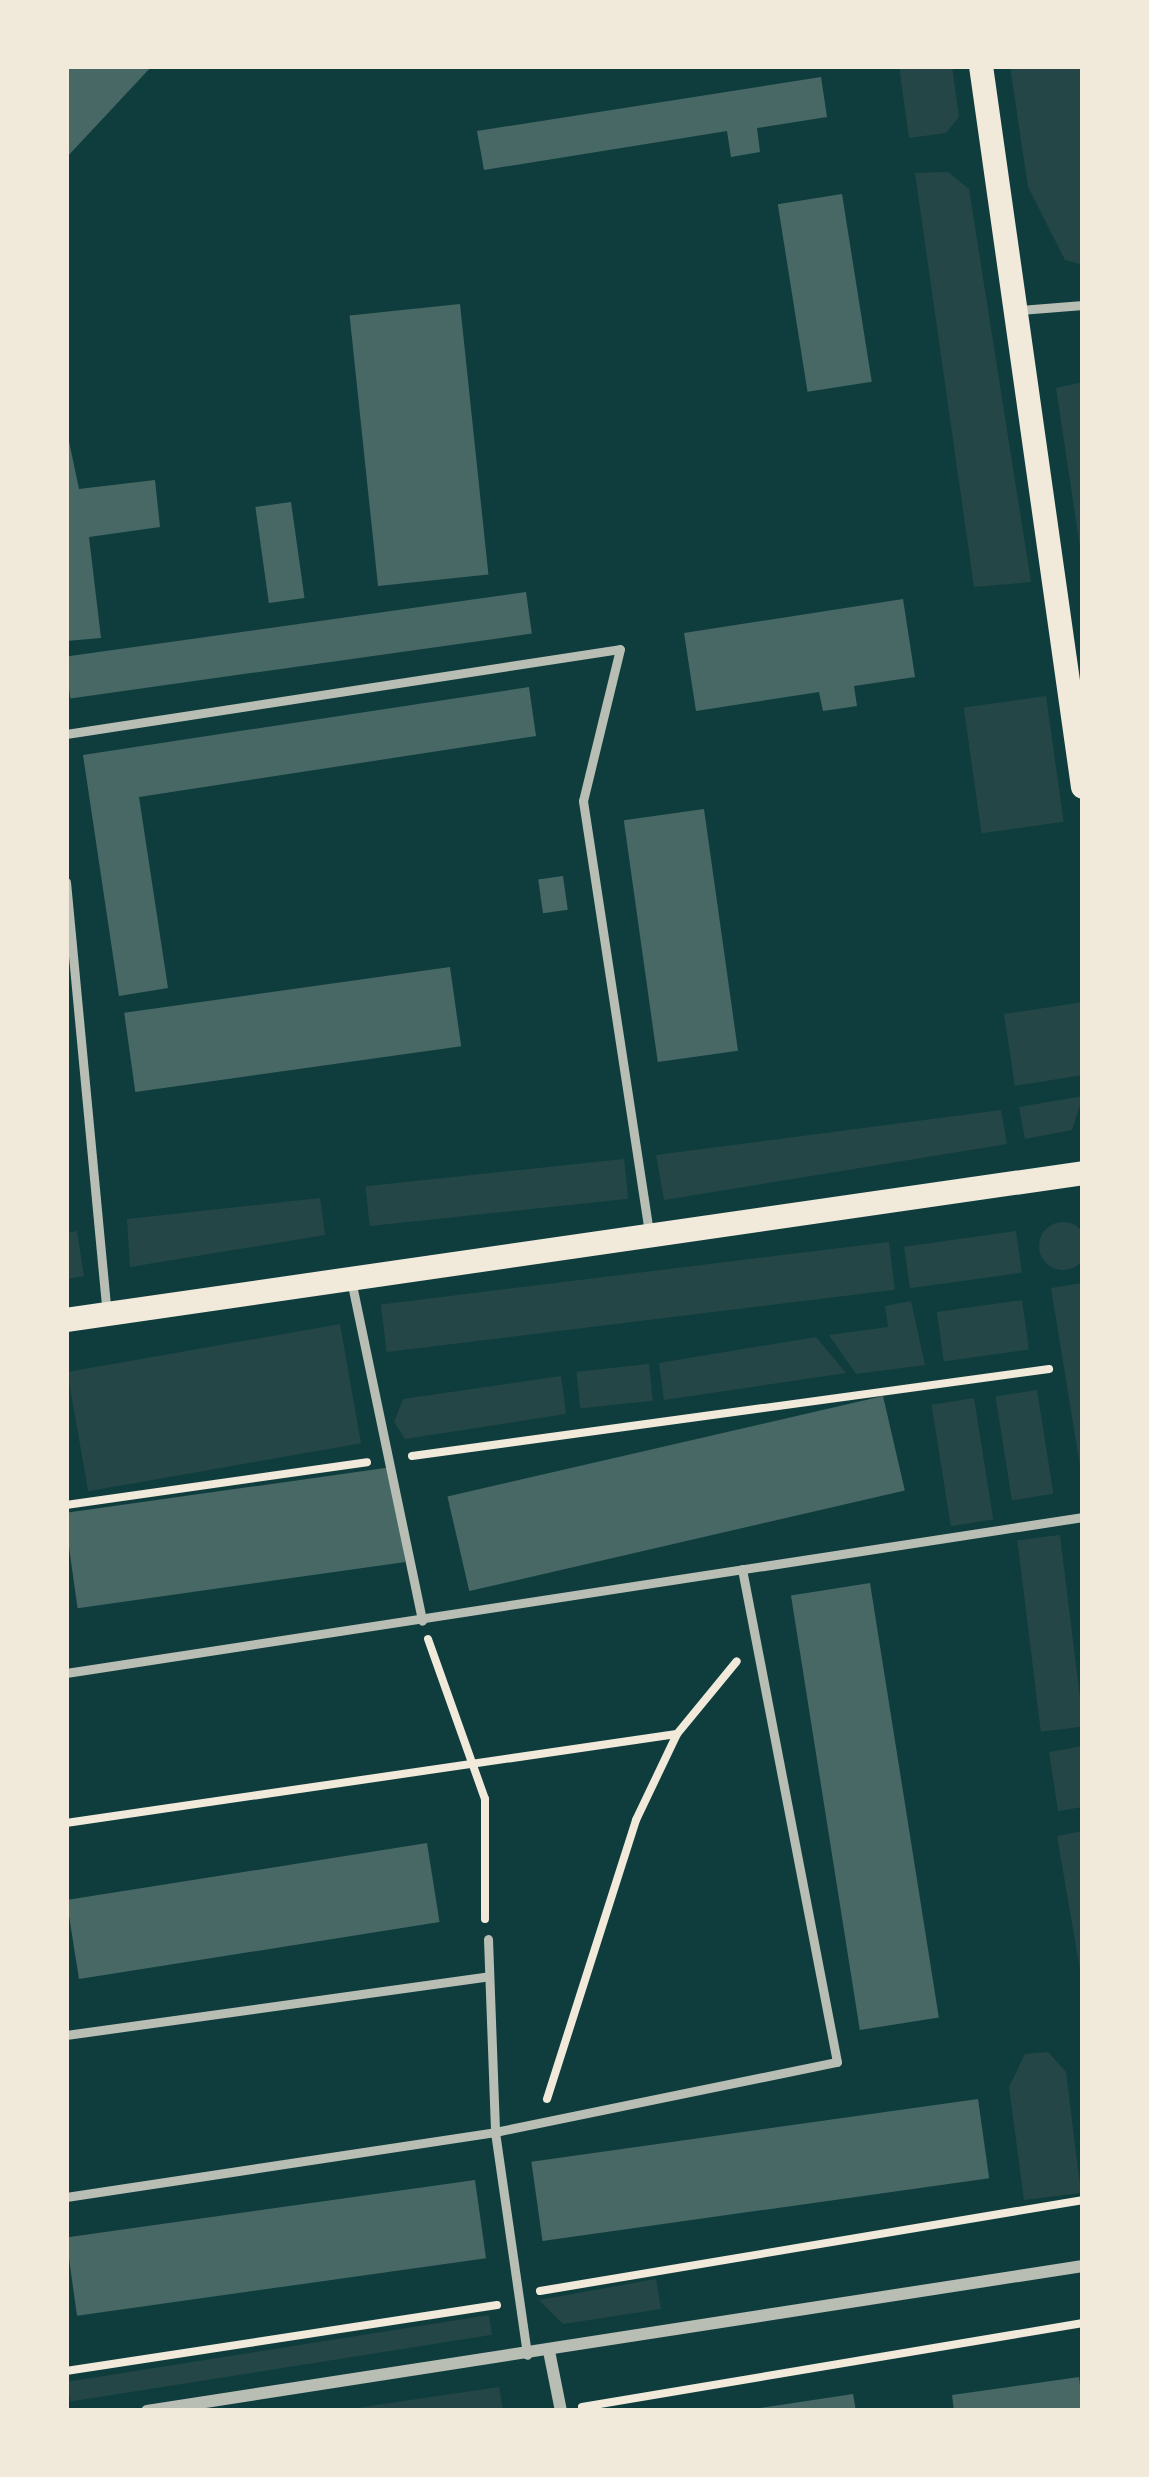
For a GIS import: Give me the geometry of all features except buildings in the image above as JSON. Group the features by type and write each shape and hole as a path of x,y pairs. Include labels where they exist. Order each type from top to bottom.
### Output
{"main road":[{"path":"981,66 1020,310 1083,787"},
{"path":"66,1320 1083,1173"}],"street":[{"path":"147,2411 1083,2266"},
{"path":"549,2351 561,2411"}],"lane":[{"path":"1020,310 1083,305"},
{"path":"66,734 620,649 583,801 650,1237"},
{"path":"66,882 106,1314"},
{"path":"351,1277 422,1621"},
{"path":"66,1673 1083,1517"},
{"path":"66,2197 495,2132 837,2062 742,1569"},
{"path":"488,1939 495,2132 527,2354"},
{"path":"66,2036 489,1976"}],"path":[{"path":"66,1505 1049,1369"},
{"path":"422,1621 485,1798 488,1939"},
{"path":"538,2123 611,1924 636,1820 677,1734 756,1639"},
{"path":"66,1823 677,1734"},
{"path":"66,2371 1083,2200"},
{"path":"561,2411 1083,2323"}],"shaded area":[{"path":"899,66 952,66 959,117 946,133 909,138"},
{"path":"1010,66 1083,66 1083,265 1065,260 1028,187"},
{"path":"948,172 969,189 1031,582 974,587 915,173"},
{"path":"1083,382 1083,567 1056,388"},
{"path":"1046,696 1064,822 981,833 964,708"},
{"path":"1083,1002 1083,1075 1015,1086 1004,1014"},
{"path":"1083,1096 1072,1130 1025,1139 1019,1107"},
{"path":"1001,1110 1007,1144 664,1200 656,1155"},
{"path":"624,1159 628,1199 370,1226 365,1186"},
{"path":"320,1198 325,1235 130,1267 127,1219"},
{"path":"1063,1222 1080,1229 1087,1246 1080,1263 1063,1270 1046,1263 1039,1246 1046,1229"},
{"path":"77,1231 84,1276 66,1279 66,1233"},
{"path":"1016,1231 1022,1273 910,1288 904,1247"},
{"path":"889,1242 895,1290 387,1352 381,1304"},
{"path":"1083,1283 1083,1484 1051,1288"},
{"path":"1022,1300 1029,1350 944,1361 937,1312"},
{"path":"911,1301 925,1365 856,1374 829,1335 888,1327 885,1306"},
{"path":"340,1324 361,1443 88,1491 67,1372"},
{"path":"816,1337 846,1373 664,1400 659,1363"},
{"path":"649,1364 653,1401 580,1408 576,1372"},
{"path":"561,1376 566,1414 405,1439 394,1422 403,1399"},
{"path":"1037,1390 1053,1494 1012,1500 996,1397"},
{"path":"974,1398 993,1519 951,1526 932,1405"},
{"path":"1060,1535 1083,1727 1041,1732 1017,1540"},
{"path":"1083,1746 1083,1807 1058,1811 1049,1752"},
{"path":"1083,1831 1083,1987 1057,1836"},
{"path":"1048,2052 1066,2072 1081,2193 1024,2200 1009,2087 1025,2054"},
{"path":"656,2279 661,2309 563,2324 539,2300"},
{"path":"489,2315 492,2335 70,2402 67,2382"},
{"path":"499,2387 503,2411 336,2411"}]}
